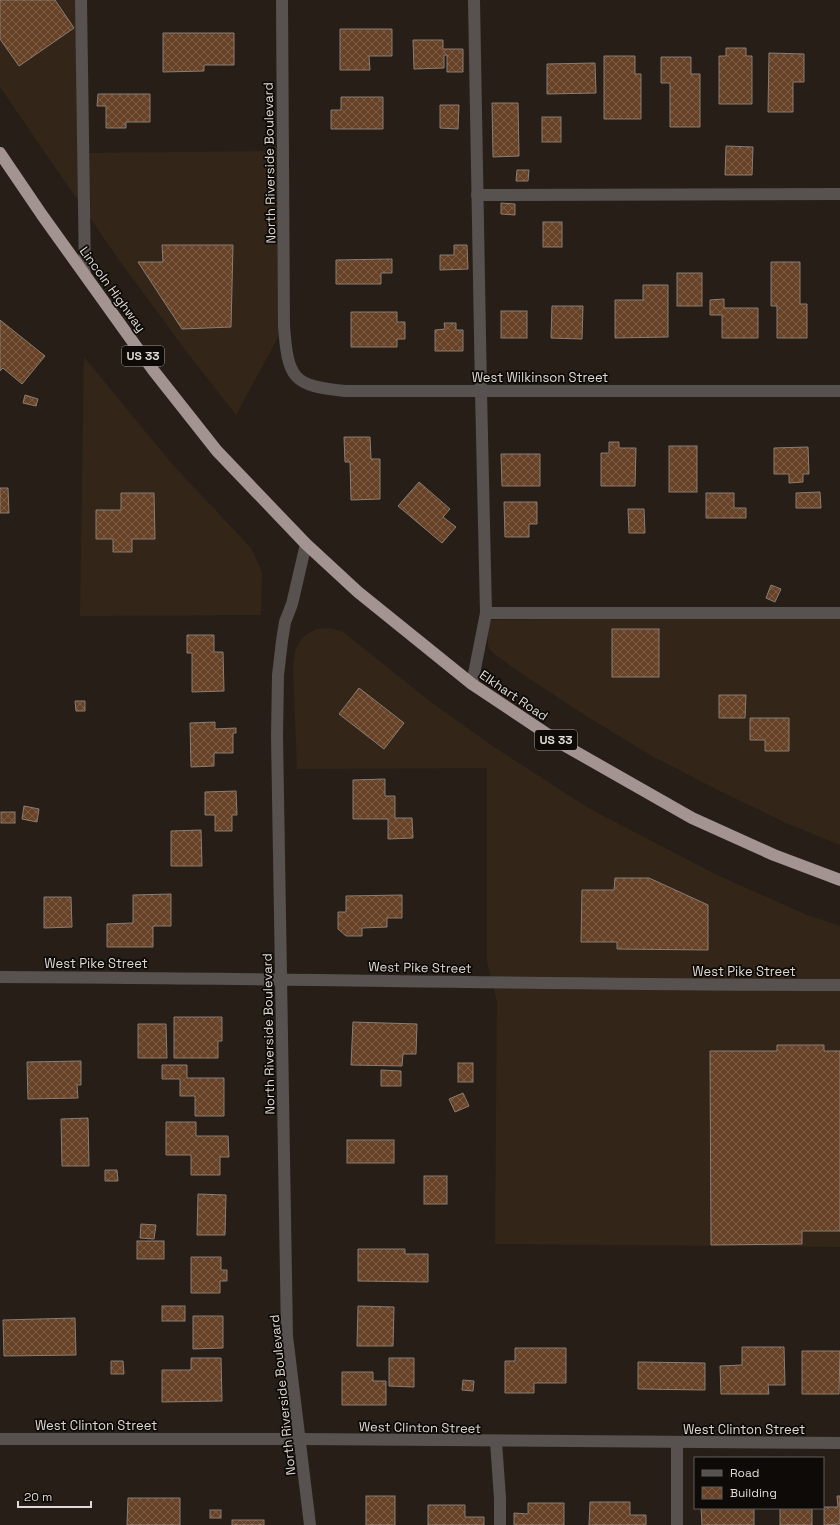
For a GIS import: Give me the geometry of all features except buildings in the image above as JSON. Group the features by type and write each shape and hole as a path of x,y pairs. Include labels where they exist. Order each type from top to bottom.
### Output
{"highway":[{"name":"Lincoln Highway","path":"0,152 153,370 217,451 306,544"},
{"name":"Elkhart Road","path":"306,544 358,592 472,684 562,744 692,818 774,856 840,880"}],"street":[{"path":"81,0 85,275"},
{"name":"North Riverside Boulevard","path":"282,0 284,326"},
{"path":"472,684 486,613 474,0"},
{"path":"477,195 840,194"},
{"name":"West Wilkinson Street","path":"284,326 288,363 294,374 303,383 320,389 345,391 840,391"},
{"name":"North Riverside Boulevard","path":"306,544 292,604 285,622 282,641 278,675 277,767 287,1336 301,1439 310,1525"},
{"path":"486,613 840,613"},
{"name":"West Pike Street","path":"0,977 281,978 532,983 840,985"},
{"name":"West Clinton Street","path":"0,1439 301,1439 496,1442 840,1443"},
{"path":"496,1442 500,1498 500,1525"},
{"path":"677,1442 677,1525"}],"shaded area":[{"path":"0,0 81,0 84,153 283,151 284,326 236,415 119,260 0,87"},
{"path":"84,357 172,464 251,548 262,572 261,615 80,616"},
{"path":"664,618 840,619 840,845 786,823 652,756 583,714 512,667 492,652 488,646 488,620"},
{"path":"330,628 343,632 432,703 494,747 590,809 717,875 807,915 840,926 840,1247 495,1244 497,1002 487,961 487,768 297,769 293,667 296,648 304,636 316,629"}]}
